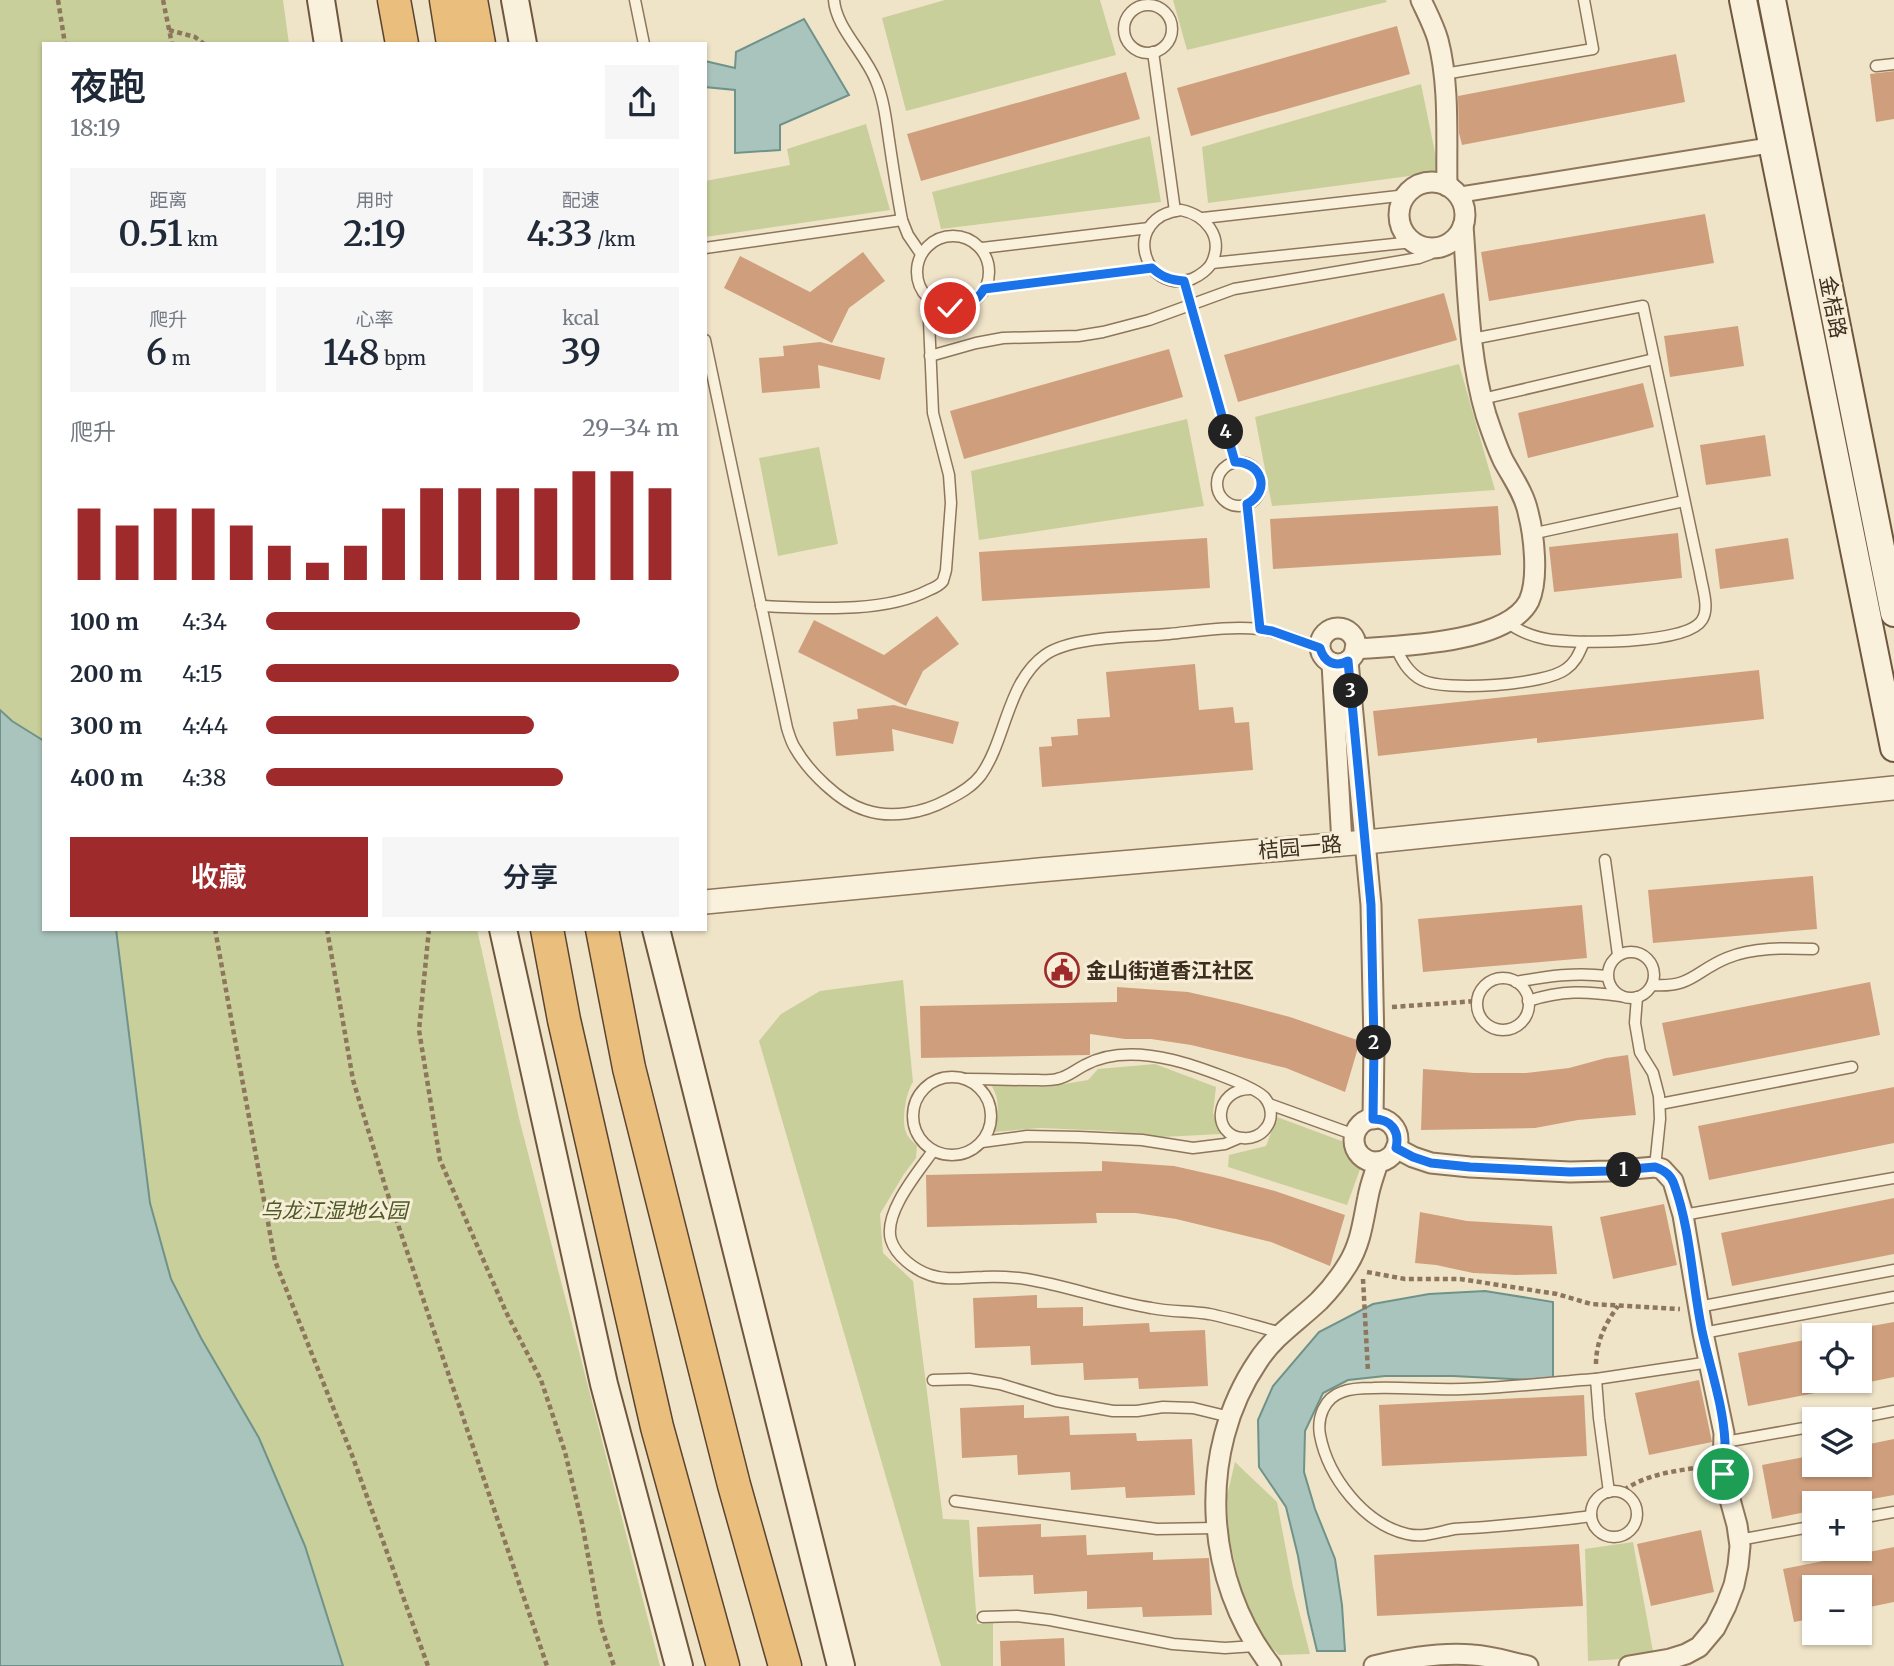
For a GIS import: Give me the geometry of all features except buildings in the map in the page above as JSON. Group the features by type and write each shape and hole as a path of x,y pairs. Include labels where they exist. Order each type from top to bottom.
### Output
{"highway":[{"path":"394,0 402,42"},
{"path":"446,0 453,42"},
{"path":"471,0 479,42"},
{"path":"547,931 568,1034 657,1427 723,1666"},
{"path":"602,931 629,1068 734,1485 785,1666"}],"main road":[{"path":"321,0 328,42"},
{"path":"514,0 523,42"},
{"path":"1743,0 1894,748"},
{"name":"金桔路","path":"1772,0 1894,613"},
{"path":"503,931 604,1384 679,1666"},
{"path":"657,931 841,1666"}],"street":[{"path":"1421,0 1437,39 1444,74 1453,191"},
{"path":"1453,191 1772,145"},
{"path":"1339,655 1490,631 1519,613 1528,602 1535,572 1529,513 1523,495 1497,446 1482,399 1472,339 1463,205 1453,191 1440,183 1429,183 1419,185 1406,195 1399,209 1403,231 1412,242 1429,248 1450,243 1458,236 1463,226"},
{"path":"1339,655 1366,842 1371,905 1373,1119"},
{"path":"1339,655 1342,844"},
{"name":"桔园一路","path":"707,902 1366,842 1894,788"},
{"path":"1373,1119 1381,1119 1394,1127 1397,1133 1396,1148 1389,1157 1378,1162 1365,1159 1354,1142 1361,1124 1373,1119"},
{"path":"1396,1148 1431,1163 1470,1167 1570,1172 1655,1167 1662,1169 1673,1181 1683,1216 1725,1443 1723,1474 1737,1525 1738,1566 1726,1606 1699,1647 1670,1659 1629,1666"},
{"path":"1270,1666 1255,1646 1242,1620 1220,1557 1216,1528 1216,1489 1220,1457 1230,1417 1258,1361 1282,1333 1330,1290 1349,1262 1362,1231 1368,1195 1378,1162"},
{"path":"1374,1666 1419,1657 1457,1655 1488,1657 1528,1666"},
{"path":"1276,1666 1286,1666"}],"lane":[{"path":"635,0 644,42"},
{"path":"834,0 835,12 840,22 868,63 877,83 883,104 902,220 921,254"},
{"path":"1444,74 1593,49 1584,0"},
{"path":"1146,2 1162,9 1171,22 1172,29 1167,44 1161,50 1153,52 1137,51 1126,40 1124,32 1127,16 1146,2"},
{"path":"1153,52 1175,211"},
{"path":"1875,66 1894,64"},
{"path":"1203,218 1406,195"},
{"path":"1212,263 1214,238 1203,218 1193,212 1181,210 1159,216 1145,235 1146,258 1161,276 1172,281 1195,278 1212,263 1412,242"},
{"path":"707,248 902,220"},
{"path":"982,248 1149,228"},
{"path":"962,236 982,248 987,260 988,283 973,302 950,308 938,305 928,298 917,278 917,266 928,245 938,238 962,236"},
{"path":"930,356 1003,338 1078,336 1103,332 1149,320 1234,289 1419,258 1440,247"},
{"path":"984,289 1152,268"},
{"path":"1184,281 1235,462"},
{"path":"761,606 836,608 883,603 922,594 943,580 951,502 949,475 933,413 928,298"},
{"path":"1472,339 1643,306 1700,573 1705,608 1704,618 1698,625 1676,634 1619,641 1545,639 1527,634 1507,622"},
{"path":"707,350 782,709 794,746 821,780 846,801 863,810 879,814 924,810 968,789 989,761 1018,688 1030,670 1045,655 1063,646 1091,640 1226,629 1260,629 1339,655"},
{"path":"1482,399 1654,359"},
{"path":"1235,462 1249,464 1259,474 1261,481 1258,495 1247,504 1233,505 1227,502 1218,490 1218,476 1228,465 1235,462"},
{"path":"1531,534 1684,501"},
{"path":"1247,504 1260,629"},
{"path":"1395,646 1403,662 1420,680 1454,687 1535,681 1553,677 1577,659 1584,642"},
{"path":"1605,860 1618,955"},
{"path":"1652,985 1668,986 1690,980 1718,962 1740,954 1773,949 1813,949"},
{"path":"1528,1001 1568,992 1621,996 1637,997 1652,985 1654,971 1648,958 1627,952 1618,955 1611,963 1607,976 1612,988 1621,996"},
{"path":"1516,982 1560,974 1607,976"},
{"path":"1508,979 1516,982 1522,987 1528,1001 1524,1018 1519,1024 1503,1030 1487,1024 1478,1010 1479,993 1491,981 1508,979"},
{"path":"1637,997 1635,1023 1640,1052 1653,1073 1660,1104 1655,1167"},
{"path":"967,1079 978,1085 986,1095 991,1107 989,1131 982,1142 971,1150 959,1154 933,1151 915,1131 912,1118 914,1105 919,1093 929,1083 954,1076 967,1079 1055,1080 1100,1058 1130,1054 1198,1067 1258,1092 1269,1104 1270,1120 1267,1127 1254,1137 1239,1138 1225,1144 1193,1148 1142,1140 1027,1136 982,1142"},
{"path":"1660,1104 1852,1067"},
{"path":"1239,1138 1226,1128 1221,1112 1227,1097 1241,1089 1250,1089"},
{"path":"1269,1104 1355,1135"},
{"path":"933,1151 912,1180 892,1218 890,1231 898,1252 919,1270 931,1276 945,1278 1008,1277 1030,1280 1151,1308 1209,1314 1282,1333"},
{"path":"1683,1216 1894,1178"},
{"path":"1698,1307 1894,1270"},
{"path":"1703,1333 1894,1297"},
{"path":"1591,1516 1454,1529 1428,1535 1408,1534 1387,1527 1353,1501 1330,1464 1322,1446 1319,1428 1321,1412 1328,1400 1342,1392 1368,1388 1464,1389 1596,1379 1710,1362"},
{"path":"933,1380 969,1379 1000,1384 1056,1401 1112,1411 1137,1411 1163,1406 1193,1408 1230,1417"},
{"path":"1596,1379 1599,1418 1615,1492"},
{"path":"1872,1416 1894,1412"},
{"path":"1725,1443 1802,1428"},
{"path":"1615,1492 1627,1496 1636,1507 1635,1522 1626,1533 1611,1537 1597,1530 1591,1516 1595,1501 1600,1496 1615,1492"},
{"path":"955,1501 1157,1529 1216,1528"},
{"path":"1872,1516 1894,1512"},
{"path":"1739,1540 1802,1528"},
{"path":"983,1617 1017,1616 1050,1620 1172,1644 1226,1648 1255,1646"}],"path":[{"path":"58,0 65,42"},
{"path":"163,0 172,42"},
{"path":"169,30 195,37 201,42"},
{"path":"215,931 275,1261 352,1455 428,1666"},
{"path":"327,931 357,1092 386,1189 547,1666"},
{"path":"429,931 419,1030 440,1160 506,1312 541,1380 565,1452 582,1523 601,1626 614,1666"},
{"path":"1373,1008 1477,1001"},
{"path":"1368,1388 1362,1271 1405,1279 1460,1279 1557,1294 1591,1304 1674,1310 1698,1307"},
{"path":"1596,1379 1596,1352 1605,1325 1618,1306"},
{"path":"1615,1492 1667,1472 1722,1464"}],"green space":[{"path":"0,0 283,0 289,42 42,42 42,772 0,733"},
{"path":"945,0 1100,0 1116,55 906,111 882,18"},
{"path":"1173,0 1386,0 1387,2 1187,50"},
{"path":"1421,84 1439,172 1208,203 1202,147"},
{"path":"866,124 890,210 707,237 707,181 790,165 787,149"},
{"path":"1150,136 1161,202 941,229 932,192"},
{"path":"1459,364 1495,490 1272,506 1255,417"},
{"path":"1187,419 1204,506 979,540 971,471"},
{"path":"819,447 838,544 778,556 759,458"},
{"name":"乌龙江湿地公园","path":"99,931 477,931 519,1118 660,1666 320,1666 0,1474"},
{"path":"903,980 913,1082 906,1099 904,1121 907,1134 917,1146 916,1158 880,1214 883,1253 913,1281 943,1519 969,1520 977,1624 993,1623 993,1666 941,1666 759,1041 781,1014 820,991"},
{"path":"1155,1064 1216,1087 1213,1113 1221,1134 1162,1137 1110,1131 1040,1128 994,1132 997,1102 991,1085 1046,1087 1088,1080 1098,1069"},
{"path":"1277,1117 1347,1143 1350,1157 1362,1164 1347,1205 1228,1167 1229,1155 1266,1146"},
{"path":"1235,1462 1277,1502 1293,1587 1310,1654 1279,1655 1253,1628 1229,1538 1227,1496"},
{"path":"1633,1542 1654,1657 1588,1661 1585,1549"}],"water":[{"path":"804,19 849,95 780,125 780,150 735,153 735,90 707,87 707,61 735,68 736,52"},
{"path":"0,710 42,740 42,931 116,931 150,1203 171,1279 201,1338 259,1438 305,1546 343,1666 0,1666"},
{"path":"1485,1291 1553,1302 1553,1378 1532,1380 1385,1376 1348,1380 1323,1393 1305,1431 1304,1472 1335,1559 1345,1651 1317,1651 1286,1507 1259,1467 1258,1420 1273,1386 1319,1332 1373,1304 1429,1294"}],"place":[{"name":"金山街道香江社区","path":"1062,970"}],"route":[{"path":"950,308 973,302 984,289 1152,268 1172,281 1184,281 1235,462 1249,464 1255,468 1261,481 1258,495 1247,504 1260,629 1320,648 1323,656 1332,663 1348,661 1371,905 1373,1119 1381,1119 1394,1127 1398,1141 1396,1148 1431,1163 1520,1171 1570,1172 1655,1167 1668,1175 1673,1181 1683,1216 1720,1412 1725,1443 1723,1474"}]}
